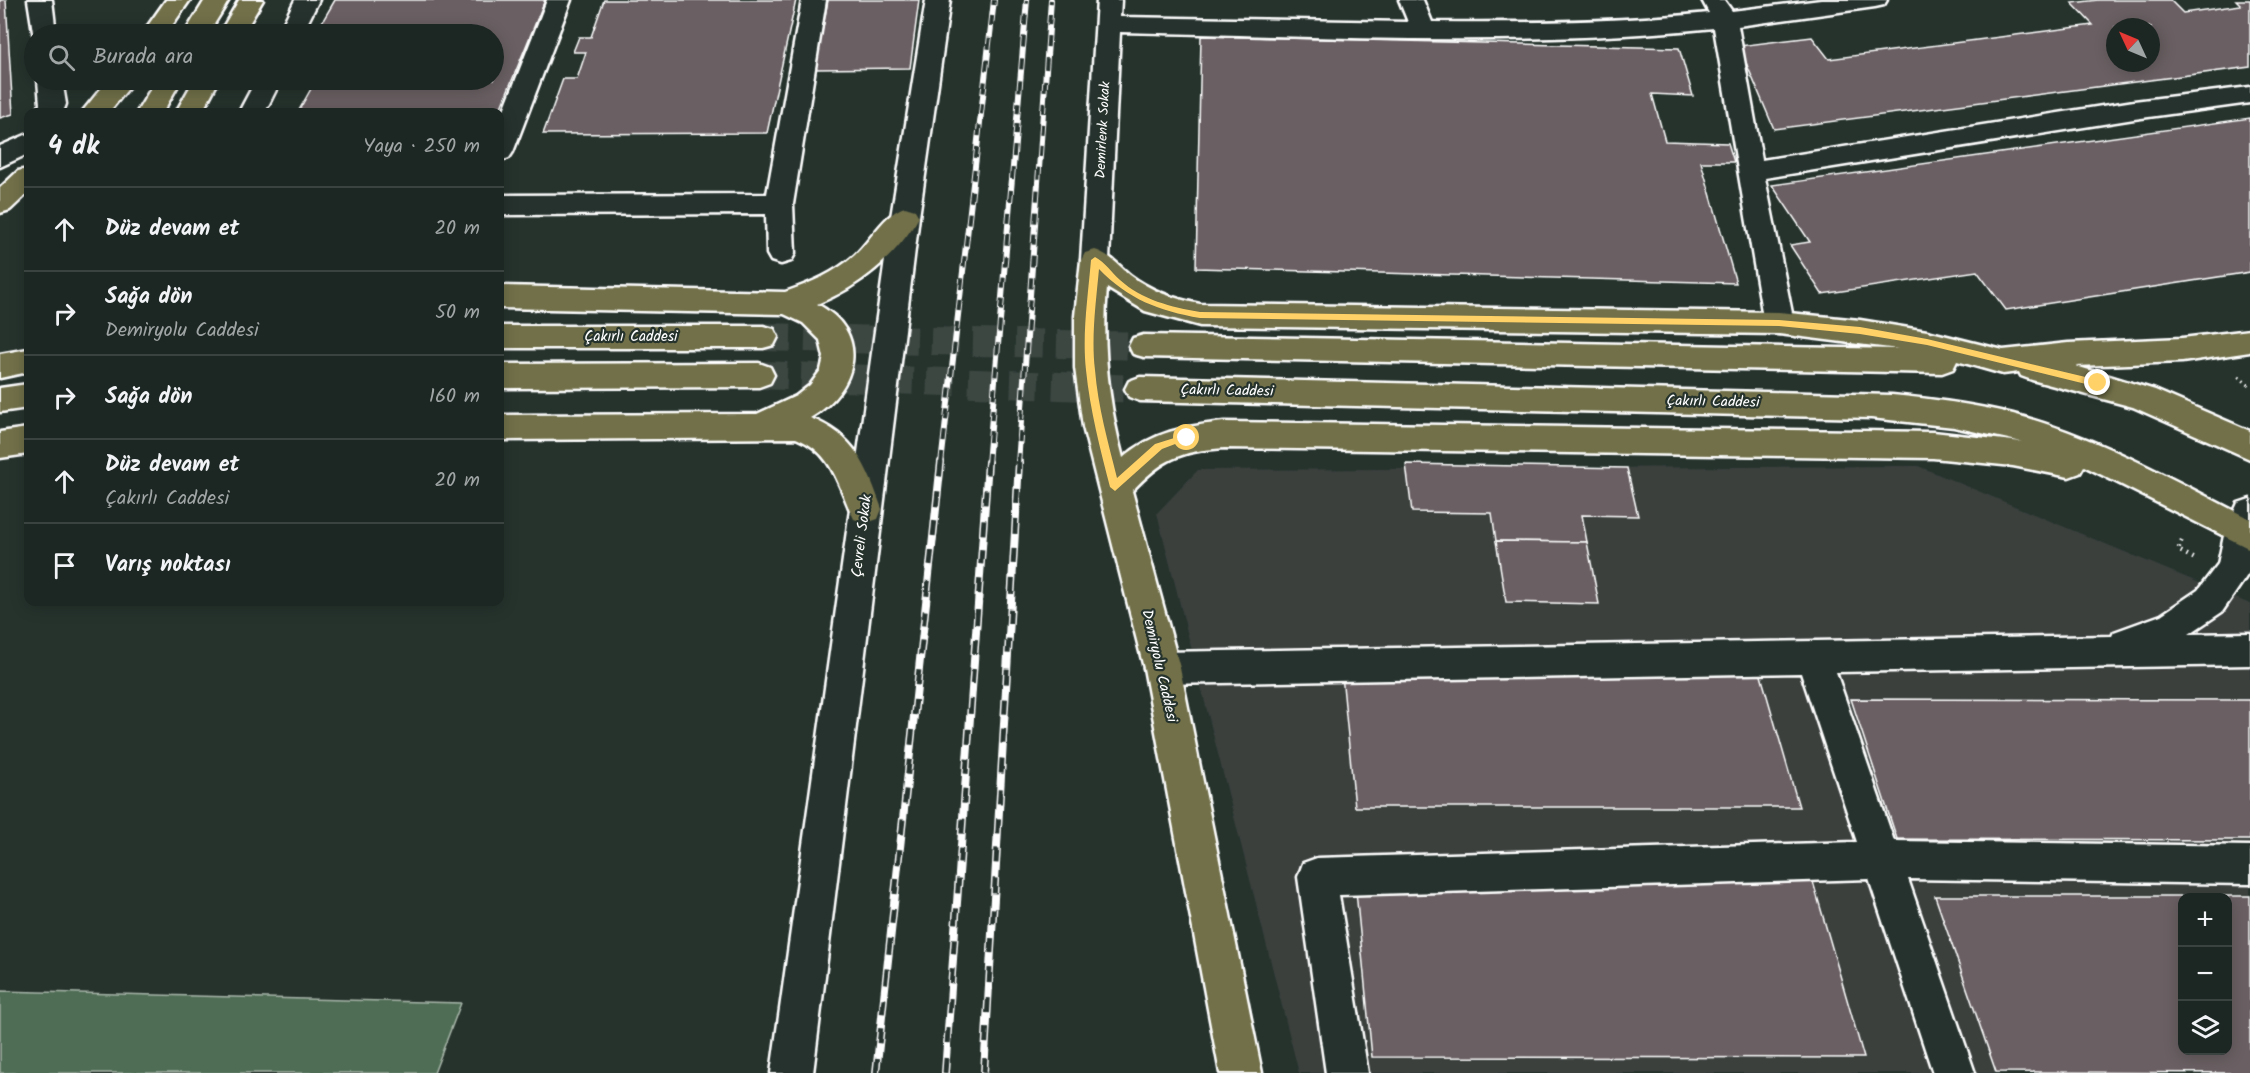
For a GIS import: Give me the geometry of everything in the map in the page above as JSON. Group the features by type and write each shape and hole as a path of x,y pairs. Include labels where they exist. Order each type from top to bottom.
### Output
{"main road":[{"path":"161,24 178,0"},
{"path":"202,24 218,0"},
{"path":"237,24 251,0"},
{"path":"98,108 114,90"},
{"path":"152,108 162,90"},
{"path":"191,108 201,90"},
{"path":"0,203 24,182"},
{"path":"786,303 847,279 875,255 905,217"},
{"path":"1095,260 1118,283 1139,297 1169,309 1200,315 1779,323 1860,331 1927,342 2098,383 2149,399 2210,424 2250,446"},
{"name":"Demiryolu Caddesi","path":"1095,260 1090,316 1090,368 1099,427 1162,668 1241,1073"},
{"path":"504,297 786,303 817,315 828,327 838,344 837,364 827,386 811,401 764,424"},
{"name":"Çakırlı Caddesi","path":"504,337 763,338"},
{"path":"1144,346 2003,362 2068,355 2182,350 2250,342"},
{"path":"0,366 24,362"},
{"path":"504,375 759,375"},
{"name":"Çakırlı Caddesi","path":"1140,389 1871,406 1920,410 1977,418 2034,433 2247,526"},
{"path":"0,400 24,397"},
{"path":"504,428 764,424 797,426 818,432 840,450 855,475 866,509"},
{"path":"1115,487 1136,464 1158,447 1187,438 1224,435 1934,445 2048,459 2174,494"},
{"path":"0,445 24,442"}],"street":[{"path":"40,0 43,24"},
{"path":"295,24 307,0"},
{"path":"504,142 558,0"},
{"path":"781,254 779,204 814,0"},
{"name":"Çevreli Sokak","path":"792,1073 905,217 938,0"},
{"path":"1411,0 1423,30"},
{"path":"1109,12 1423,30 1583,29 1719,9 1875,0"},
{"path":"1719,9 1779,323"},
{"name":"Demirlenk Sokak","path":"1095,260 1109,12"},
{"path":"51,90 52,108"},
{"path":"254,108 263,90"},
{"path":"1751,171 2134,110 2250,95"},
{"path":"0,158 24,145"},
{"path":"504,205 779,204"},
{"path":"2103,651 2173,626 2210,601 2234,569 2247,526"},
{"path":"1162,668 2250,649"},
{"path":"1813,657 1953,1073"},
{"path":"1347,1073 1317,878 1880,860 2250,865"}],"shaded area":[{"path":"1918,466 2250,604 2250,1073 1299,1073 1157,513 1198,470"}],"green space":[{"path":"0,991 461,1003 434,1073 0,1073"}],"building":[{"path":"0,0 6,0 13,114 0,118"},
{"path":"335,0 545,0 501,108 300,108 310,90 504,90 504,24 321,24"},
{"path":"604,0 796,0 767,133 543,134 563,79 577,79 586,52 573,52 579,37 591,37"},
{"path":"828,0 919,0 910,68 815,69"},
{"path":"2098,0 2170,0 2183,13 2241,5 2236,0 2250,0 2250,67 1774,129 1739,46 1812,37 1829,59 2093,25 2072,3"},
{"path":"1201,36 1679,48 1693,96 1652,94 1665,141 1728,143 1734,162 1701,162 1736,283 1196,268"},
{"path":"2250,118 2250,272 2006,310 1977,271 1822,294 1790,245 1810,242 1772,185"},
{"path":"1406,464 1627,468 1638,516 1582,515 1587,542 1496,541 1492,513 1412,512"},
{"path":"1496,541 1587,542 1599,604 1506,602"},
{"path":"1341,665 1758,665 1799,807 1355,807"},
{"path":"1851,699 2250,700 2250,840 1897,839"},
{"path":"1355,881 1813,882 1864,1058 1372,1057"},
{"path":"1935,896 2178,896 2178,1055 2232,1055 2232,896 2250,896 2250,1073 1996,1072"}],"tunnel":[{"path":"763,337 1144,346"},
{"path":"759,375 1140,389"}],"railway":[{"path":"941,464 994,0"},
{"path":"988,464 1027,0"},
{"path":"1018,464 1051,0"},
{"path":"876,1073 941,462"},
{"path":"945,1073 988,462"},
{"path":"984,1073 1019,462"}],"route":[{"path":"1187,438 1158,447 1136,464 1115,487 1099,427 1090,368 1090,316 1095,260 1118,283 1139,297 1169,309 1200,315 1779,323 1860,331 1927,342 2098,383"}]}
